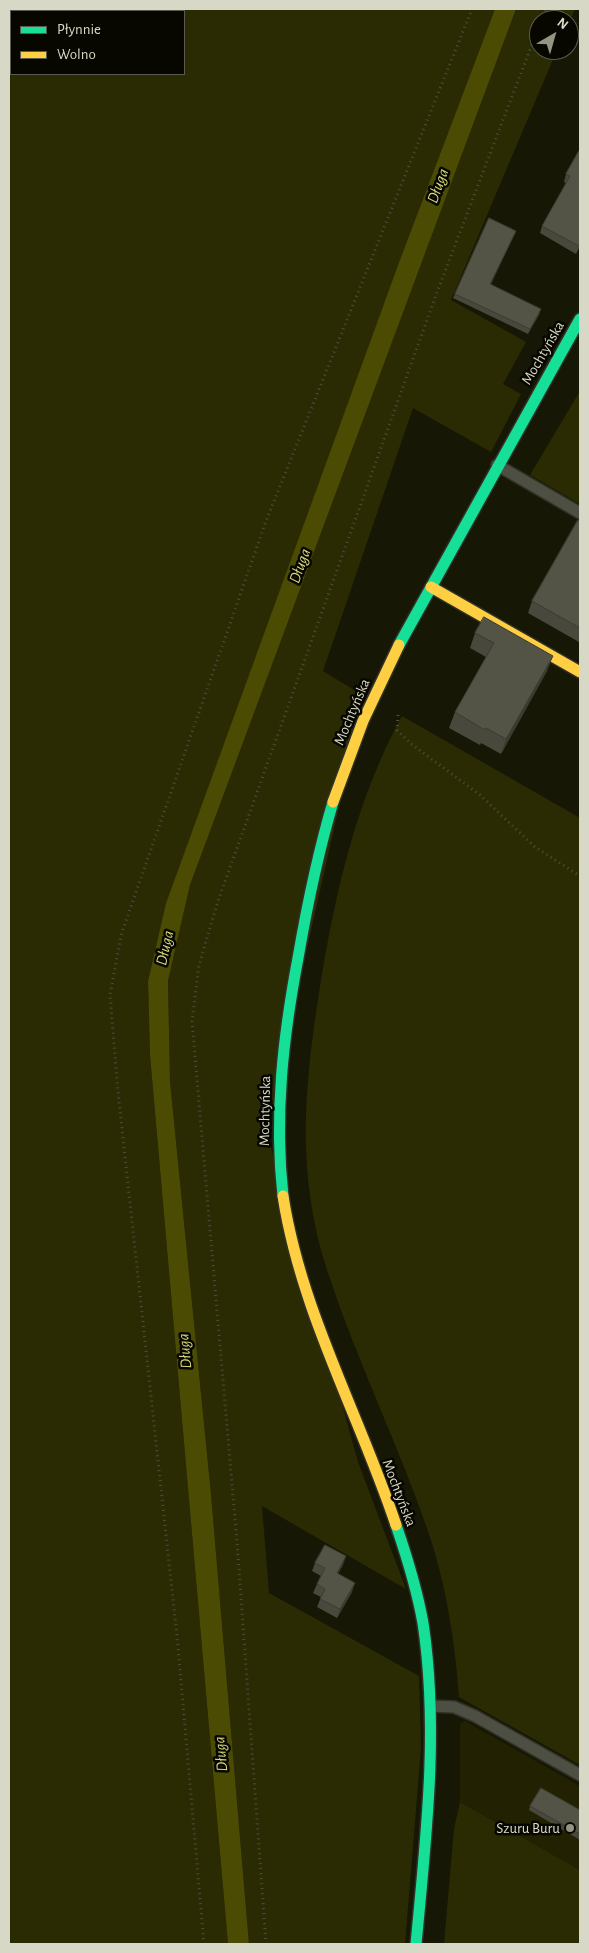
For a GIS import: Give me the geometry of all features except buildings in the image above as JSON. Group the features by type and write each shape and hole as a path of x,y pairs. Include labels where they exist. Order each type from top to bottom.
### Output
{"street":[{"name":"Mochtyńska","path":"416,1944 432,1745 431,1706 424,1631 413,1577 392,1512 299,1274 288,1227 280,1172 278,1109 282,1048 316,864 330,813 362,722 431,587 497,465 580,319"},
{"path":"431,587 580,672"}],"lane":[{"path":"497,465 580,513"},
{"path":"431,1706 454,1707 475,1716 580,1775"}],"path":[{"path":"204,1944 177,1636 118,1092 110,995 121,935 266,521 472,9"},
{"path":"398,715 397,730 410,743 480,795 534,848 580,876"}],"shaded area":[{"path":"9,9 495,9 398,265 166,903 148,981 150,1055 228,1944 9,1944"},
{"path":"516,9 575,9 529,10 529,60 553,60 451,300 526,342 503,384 521,394 491,452 413,408 323,671 364,696 266,1130 358,1462 406,1589 262,1506 269,1593 419,1676 421,1748 405,1944 249,1944 211,1494 170,1081 168,981 190,885"},
{"path":"580,391 580,504 530,475"},
{"path":"402,716 580,818 580,1765 459,1697 449,1613 440,1571 428,1531 404,1466 339,1306 317,1235 310,1198 307,1161 307,1088 316,1013 328,941 342,875 361,810 373,778"},
{"path":"465,1721 580,1786 580,1870 460,1802 460,1724"},
{"path":"460,1802 580,1870 580,1944 444,1944 454,1829"}],"water":[{"name":"Długa","path":"495,9 516,9 190,885 168,981 170,1081 211,1494 249,1944 228,1944 150,1055 148,981 166,903 398,265"}],"traffic: fast":[{"path":"399,645 580,319"},
{"path":"283,1196 279,1136 284,1047 305,919 333,802"},
{"path":"396,1525 418,1598 423,1623 430,1703 427,1824 416,1944"}],"traffic: slow":[{"path":"431,587 580,672"},
{"path":"333,802 363,721 399,645"},
{"path":"283,1196 303,1281 317,1322 396,1525"}],"place":[{"name":"Szuru Buru","path":"570,1828"}]}
